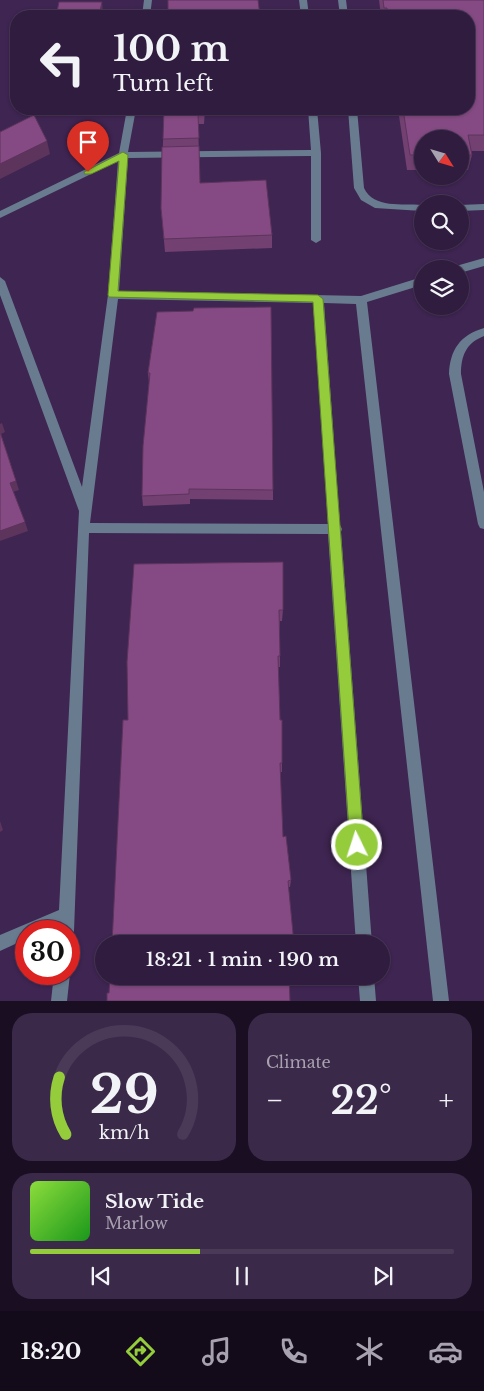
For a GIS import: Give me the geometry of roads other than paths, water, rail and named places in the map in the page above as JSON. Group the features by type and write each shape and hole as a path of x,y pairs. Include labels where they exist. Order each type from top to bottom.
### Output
{"street":[{"path":"67,920 83,528 113,295 123,155 130,115"},
{"path":"313,115 316,153 316,240"},
{"path":"353,115 359,188 364,198 375,205 414,207"},
{"path":"0,215 123,155 316,153"},
{"path":"469,208 484,207"},
{"path":"469,266 484,262"},
{"path":"0,281 85,512"},
{"path":"113,295 361,300 414,283"},
{"path":"318,299 336,529 363,935"},
{"path":"361,300 441,1001"},
{"path":"484,332 462,346 455,358 454,374 484,524"},
{"path":"83,528 336,529"},
{"path":"53,920 68,914"},
{"path":"0,942 15,936"},
{"path":"59,1001 61,985"},
{"path":"367,985 368,1001"}]}
